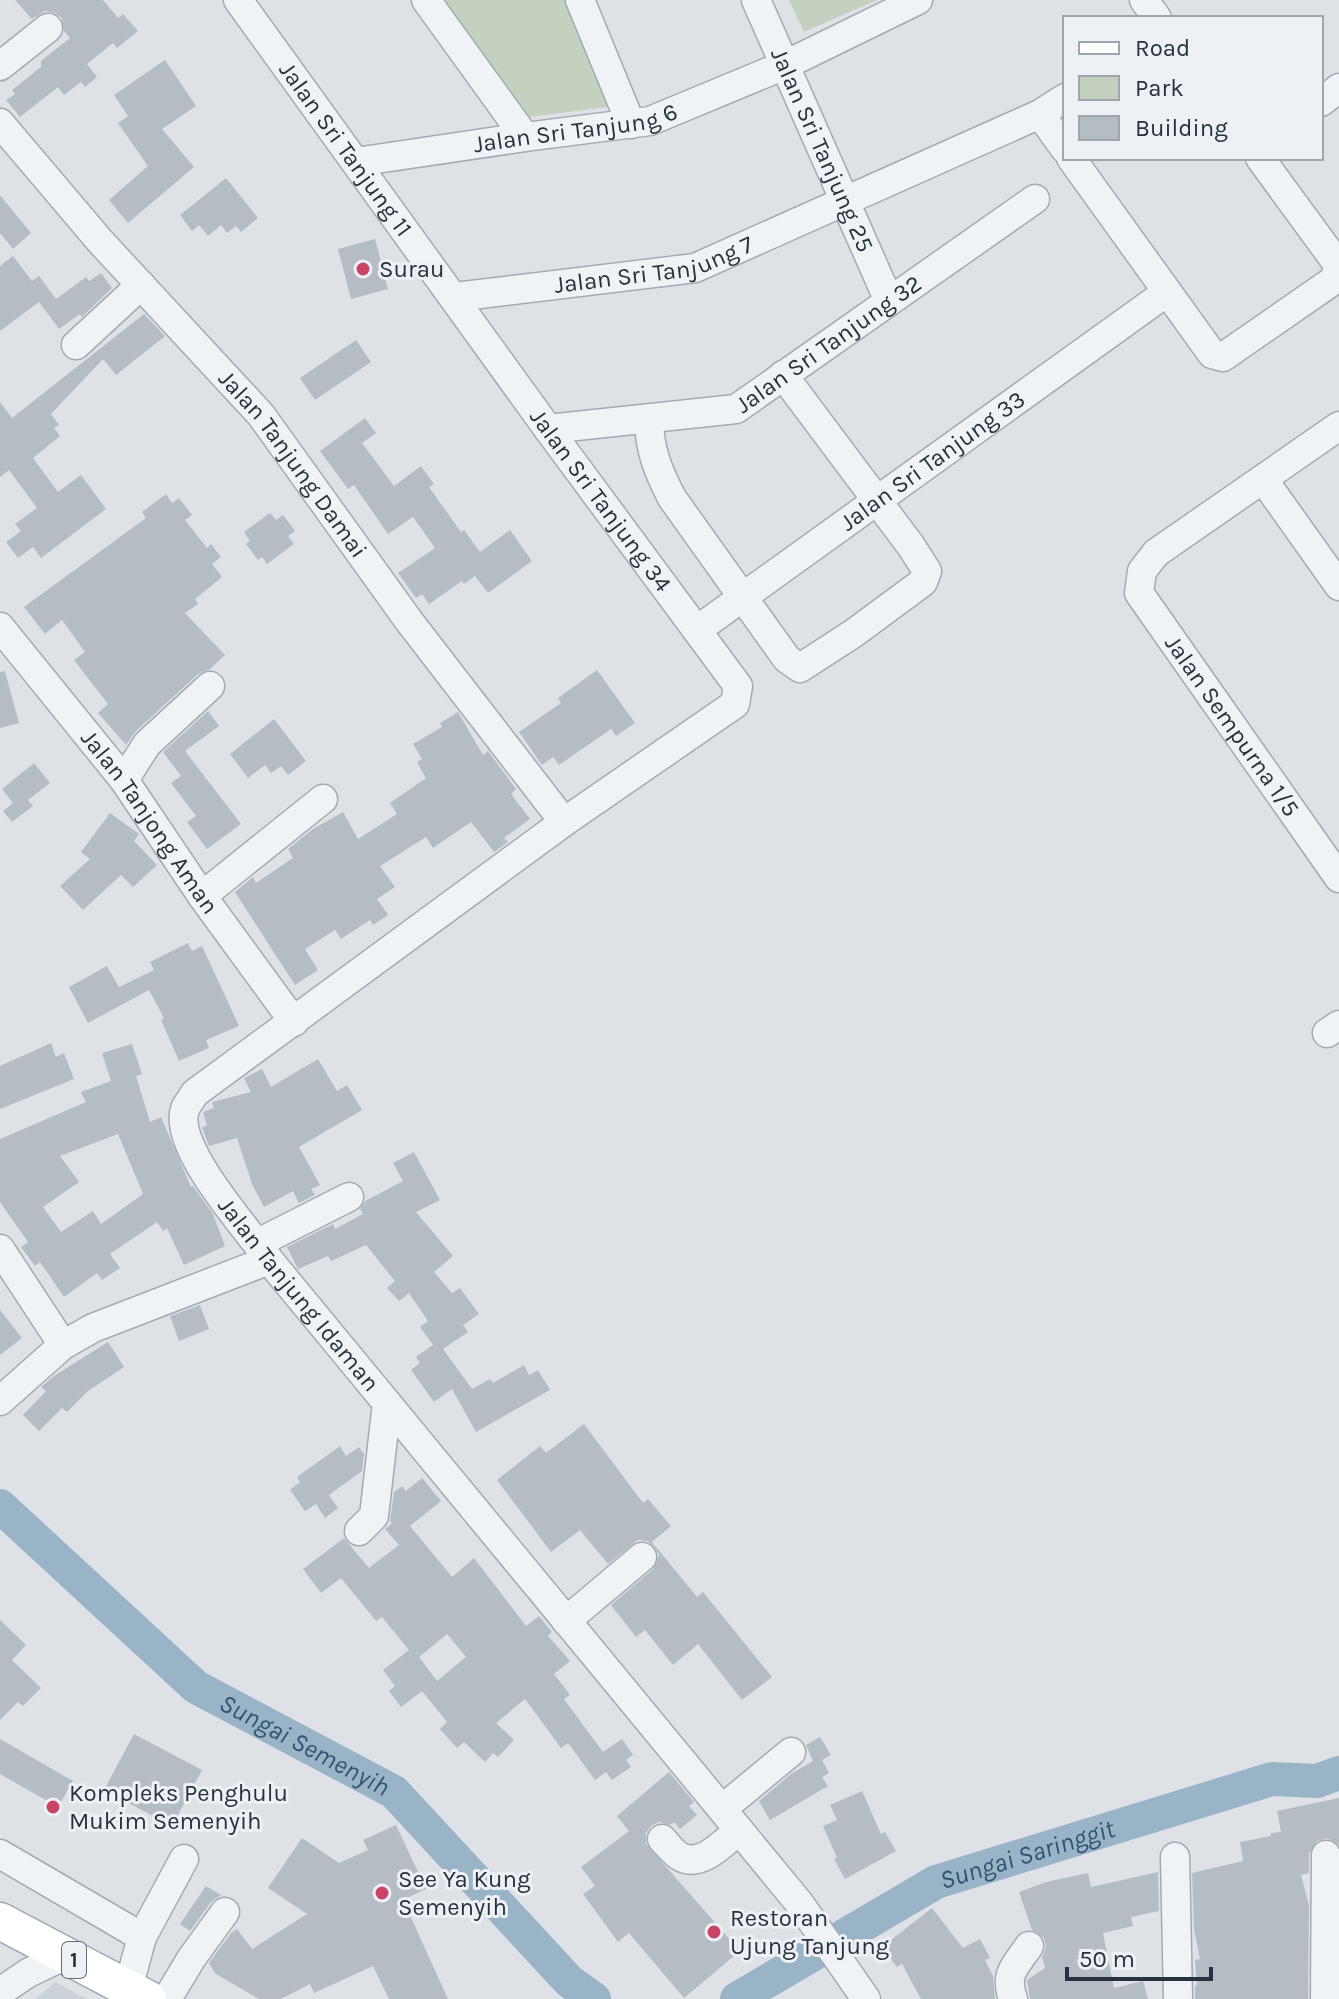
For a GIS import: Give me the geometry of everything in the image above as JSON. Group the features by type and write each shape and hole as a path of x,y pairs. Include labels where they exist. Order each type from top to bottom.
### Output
{"main road":[{"name":"1","path":"0,1921 138,1994"}],"street":[{"name":"Jalan Sri Tanjung 11","path":"238,0 455,297"},
{"path":"426,0 525,137"},
{"path":"580,0 631,124"},
{"name":"Jalan Sri Tanjung 25","path":"756,0 889,301"},
{"name":"Jalan Sri Tanjung 6","path":"356,162 650,121 785,65 918,0"},
{"path":"0,66 48,28"},
{"path":"1323,100 1339,88"},
{"name":"Jalan Sri Tanjung 7","path":"455,297 695,268 1040,114 1063,99"},
{"path":"1040,114 1063,146"},
{"name":"Jalan Tanjung Damai","path":"0,123 100,241 261,415 409,621 564,822"},
{"path":"1072,160 1212,354 1223,357 1334,280 1338,273 1339,266 1261,160"},
{"name":"Jalan Sri Tanjung 32","path":"548,429 736,409 1035,199"},
{"path":"76,345 141,285"},
{"name":"Jalan Sri Tanjung 33","path":"697,630 1167,292"},
{"name":"Jalan Sri Tanjung 34","path":"455,297 548,429 738,686 735,704"},
{"path":"649,419 649,444 672,498 787,659 800,668 923,582 927,571 783,375"},
{"path":"1339,426 1263,479 1339,586"},
{"name":"Jalan Sempurna 1/5","path":"1263,479 1156,553 1142,571 1139,593 1339,878"},
{"name":"Jalan Tanjong Aman","path":"0,627 124,780 202,896 294,1022"},
{"path":"124,780 147,744 210,686"},
{"name":"Jalan Tanjung Idaman","path":"735,704 564,822 195,1093 185,1110 185,1134 194,1159 264,1252 800,1904 865,1997"},
{"path":"202,896 323,799"},
{"path":"0,1401 63,1345 93,1328 264,1252 349,1197"},
{"path":"0,1249 63,1345"},
{"path":"359,1531 374,1516 387,1403"},
{"path":"566,1621 642,1557"},
{"path":"662,1839 682,1858 696,1860 710,1854 730,1820 791,1752"},
{"path":"0,1854 142,1937"},
{"path":"1325,1999 1326,1855"},
{"path":"1175,1857 1178,1999"},
{"path":"138,1994 142,1937 184,1859"},
{"path":"167,1999 225,1912"},
{"path":"1013,1999 1007,1983 1009,1975 1029,1946"},
{"path":"0,1992 28,1973 66,1955"}],"shaded area":[{"path":"55,1982 87,1999 36,1999"}],"green space":[{"path":"444,0 569,0 607,107 529,117"},
{"path":"789,0 877,0 804,32"}],"building":[{"path":"15,0 103,0 118,18 123,14 138,31 117,48 113,43 87,64 97,77 85,87 81,82 64,95 58,87 20,117 6,100 15,94 12,90 70,38 64,31 62,18 55,13 45,11 32,19"},
{"path":"165,60 196,106 162,129 194,167 128,223 109,200 148,166 118,123 128,116 114,95"},
{"path":"226,178 258,218 241,232 236,226 227,233 221,225 208,236 199,225 192,231 180,215"},
{"path":"0,195 31,233 13,249 0,233"},
{"name":"Surau","path":"375,239 388,289 351,299 338,249"},
{"path":"13,256 32,281 39,276 56,299 86,277 89,281 101,273 112,288 82,317 80,314 59,329 39,302 0,331 0,266"},
{"path":"144,314 165,336 116,375 103,359 51,414 59,425 54,428 60,436 33,458 58,492 81,475 106,509 41,558 33,547 18,558 6,542 21,531 15,524 37,508 9,470 0,477 0,402 12,418"},
{"path":"356,340 371,362 315,400 300,378"},
{"path":"365,418 376,433 362,443 394,486 421,466 434,484 429,487 461,532 464,530 480,552 510,530 532,561 488,593 475,576 464,584 462,581 429,604 422,594 416,598 398,573 435,548 413,517 388,534 354,485 348,489 320,451"},
{"path":"166,494 172,503 179,498 192,515 185,520 207,548 211,544 221,557 212,564 222,577 195,599 198,604 185,613 225,655 210,669 198,674 135,732 126,745 98,713 108,704 74,660 85,652 62,620 45,634 24,607 146,518 142,512"},
{"path":"270,513 276,520 283,515 295,531 288,536 294,544 267,564 262,557 258,560 246,544 250,541 244,532"},
{"path":"597,670 635,723 616,736 611,729 559,765 553,757 542,765 519,732 561,703 558,698"},
{"path":"5,671 19,723 0,728 0,672"},
{"path":"208,711 219,726 185,751 241,824 207,849 187,822 196,816 171,783 181,776 163,752"},
{"path":"458,712 483,755 488,751 516,789 511,794 530,819 504,838 508,842 494,852 471,822 433,848 426,837 380,866 395,887 377,899 388,915 373,925 370,920 341,939 335,930 305,949 318,970 295,985 235,892 253,877 256,883 293,858 288,849 313,829 343,812 358,839 397,814 390,803 426,778 417,762 422,759 413,744 442,727 440,723"},
{"path":"274,719 306,761 288,775 281,766 271,773 265,765 248,778 230,754"},
{"path":"34,763 50,783 28,800 33,806 12,822 3,811 13,803 2,789"},
{"path":"110,813 139,834 134,841 157,865 133,887 121,875 83,910 60,886 90,859 81,852"},
{"path":"188,943 192,951 202,946 239,1026 206,1040 209,1048 179,1061 161,1020 164,1018 149,990 88,1023 69,987 107,966 119,987 154,970 150,962"},
{"path":"51,1043 56,1057 64,1053 74,1079 0,1109 0,1066"},
{"path":"132,1044 142,1074 136,1076 150,1122 161,1117 191,1187 213,1214 225,1246 184,1265 167,1228 163,1231 157,1222 110,1254 120,1268 102,1280 97,1273 64,1297 40,1262 35,1266 21,1247 28,1242 0,1202 0,1139 86,1102 81,1092 111,1081 102,1053","holes":["118,1134 143,1194 101,1224 93,1211 61,1232 43,1207 79,1182 60,1156"]},
{"path":"318,1059 337,1091 347,1085 362,1110 299,1147 320,1185 311,1189 315,1195 299,1203 293,1191 264,1207 252,1184 237,1138 209,1146 202,1127 207,1126 203,1112 214,1108 212,1102 251,1092 244,1078 262,1069 271,1087"},
{"path":"414,1152 440,1200 416,1212 453,1256 434,1272 452,1293 460,1288 479,1314 463,1325 468,1332 443,1349 472,1389 490,1379 493,1383 524,1365 529,1375 538,1370 550,1390 476,1432 452,1389 434,1402 411,1370 420,1363 416,1357 433,1345 420,1327 428,1321 409,1293 399,1301 387,1288 395,1281 366,1245 331,1261 328,1256 298,1269 287,1247 333,1224 335,1229 363,1214 360,1209 365,1201 403,1181 393,1163"},
{"path":"200,1305 209,1329 179,1341 170,1316"},
{"path":"0,1310 22,1338 0,1355"},
{"path":"108,1342 124,1367 88,1391 67,1412 62,1408 39,1431 23,1415 46,1391 41,1387"},
{"path":"584,1424 643,1503 648,1499 671,1526 652,1542 697,1597 703,1592 772,1677 742,1700 698,1644 673,1665 645,1630 636,1637 611,1605 653,1569 659,1555 654,1546 638,1540 608,1564 580,1530 551,1552 497,1480 540,1446 546,1453"},
{"path":"340,1446 346,1456 359,1447 364,1454 362,1471 329,1495 338,1508 325,1518 316,1504 305,1511 290,1490 300,1482 297,1477"},
{"path":"422,1478 441,1501 410,1526 452,1577 474,1558 526,1626 539,1616 552,1632 548,1636 570,1661 554,1674 570,1695 564,1699 603,1752 622,1739 633,1755 626,1760 631,1767 612,1780 606,1772 595,1780 568,1743 561,1748 525,1699 496,1723 514,1740 498,1757 493,1753 485,1762 464,1742 457,1748 440,1729 447,1722 422,1691 401,1707 389,1691 395,1686 383,1670 409,1650 382,1617 376,1621 341,1578 321,1593 303,1569 344,1538 369,1568 399,1545 385,1529 392,1523 394,1492 402,1486 406,1491","holes":["447,1634 466,1657 437,1681 419,1657"]},
{"path":"0,1620 26,1645 12,1660 41,1688 23,1706 18,1702 0,1720"},
{"path":"134,1734 202,1770 172,1826 104,1790"},
{"path":"820,1737 831,1755 822,1760 829,1773 822,1777 828,1786 770,1820 759,1801 791,1774 813,1761 806,1745"},
{"path":"0,1739 73,1781 58,1807 0,1774"},
{"path":"669,1772 694,1802 689,1806 697,1815 680,1829 674,1822 670,1825 659,1822 651,1826 646,1833 646,1844 740,1951 684,1998 629,1933 618,1942 583,1894 595,1886 581,1867 629,1831 617,1816"},
{"path":"862,1791 881,1834 885,1832 896,1851 845,1879 834,1859 837,1858 823,1826 837,1820 830,1805"},
{"path":"1339,1798 1339,1845 1327,1838 1317,1841 1309,1854 1309,1873 1301,1875 1309,1905 1308,1999 1195,1999 1195,1960 1200,1959 1194,1929 1192,1873 1243,1861 1240,1842 1281,1832 1277,1811"},
{"name":"See Ya Kung Semenyih","path":"396,1825 426,1889 403,1900 448,1999 389,1999 373,1966 314,1993 310,1984 281,1999 259,1999 216,1974 209,1963 237,1929 252,1949 307,1914 268,1888 302,1838 339,1863 368,1850 363,1840"},
{"path":"1158,1872 1159,1911 1131,1917 1133,1926 1103,1933 1114,1988 1143,1981 1148,1999 1030,1999 1027,1980 1045,1968 1042,1957 1046,1947 1044,1938 1032,1930 1019,1892 1046,1882 1088,1873 1091,1887"},
{"path":"206,1886 221,1895 211,1902 190,1931 180,1924"},
{"path":"932,1908 963,1948 980,1939 990,1958 985,1960 993,1976 995,1999 921,1999 902,1964 897,1967 882,1947"}],"waterway":[{"name":"Sungai Semenyih","path":"0,1506 196,1687 394,1792 569,1981 594,1999"},
{"name":"Sungai Saringgit","path":"737,1999 936,1882 1272,1779 1317,1781 1339,1773"}],"place":[{"name":"Surau","path":"363,269"},
{"name":"Kompleks Penghulu Mukim Semenyih","path":"53,1807"},
{"name":"See Ya Kung Semenyih","path":"382,1893"},
{"name":"Restoran Ujung Tanjung","path":"714,1932"}]}
